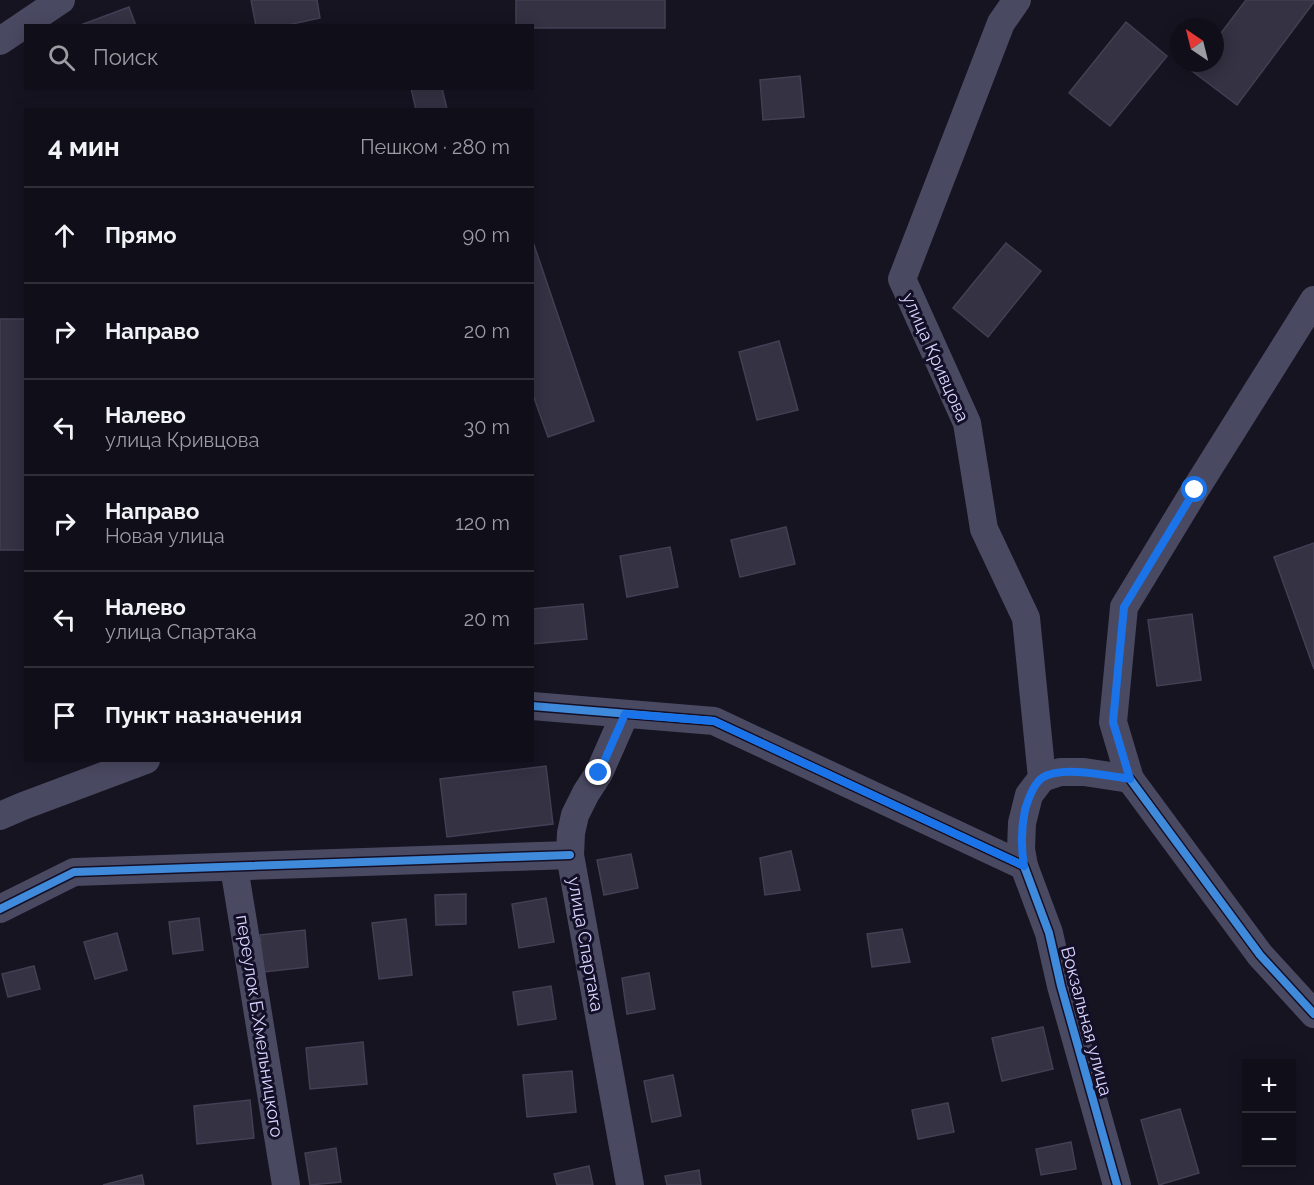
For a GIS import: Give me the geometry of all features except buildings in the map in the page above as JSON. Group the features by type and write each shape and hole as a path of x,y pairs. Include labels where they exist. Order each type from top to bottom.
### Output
{"street":[{"path":"25,24 61,0"},
{"name":"улица Кривцова","path":"1017,0 1001,23 902,279 967,423 984,529 1026,618 1042,778"},
{"path":"0,41 24,25"},
{"path":"1314,300 1124,607 1113,722 1130,779 1260,955 1314,1014"},
{"path":"534,706 714,721 1024,866"},
{"name":"улица Спартака","path":"625,714 599,773 575,815 570,855 630,1185"},
{"path":"0,816 141,762"},
{"path":"1024,866 1021,849 1022,823 1029,795 1042,778 1060,772 1084,772 1130,779"},
{"path":"0,909 74,872 570,855"},
{"name":"Вокзальная улица","path":"1024,866 1048,933 1117,1185"},
{"name":"переулок Б.Хмельницкого","path":"234,867 286,1185"}],"cycle path":[{"path":"534,706 714,721 1024,866 1049,933 1061,986 1117,1185"},
{"path":"1130,779 1260,955 1314,1014"},
{"path":"0,909 74,872 570,855"}],"route":[{"path":"599,773 625,714 714,721 1024,866 1021,849 1022,823 1029,795 1042,778 1060,772 1084,772 1130,779 1113,722 1124,607 1195,490"}]}
